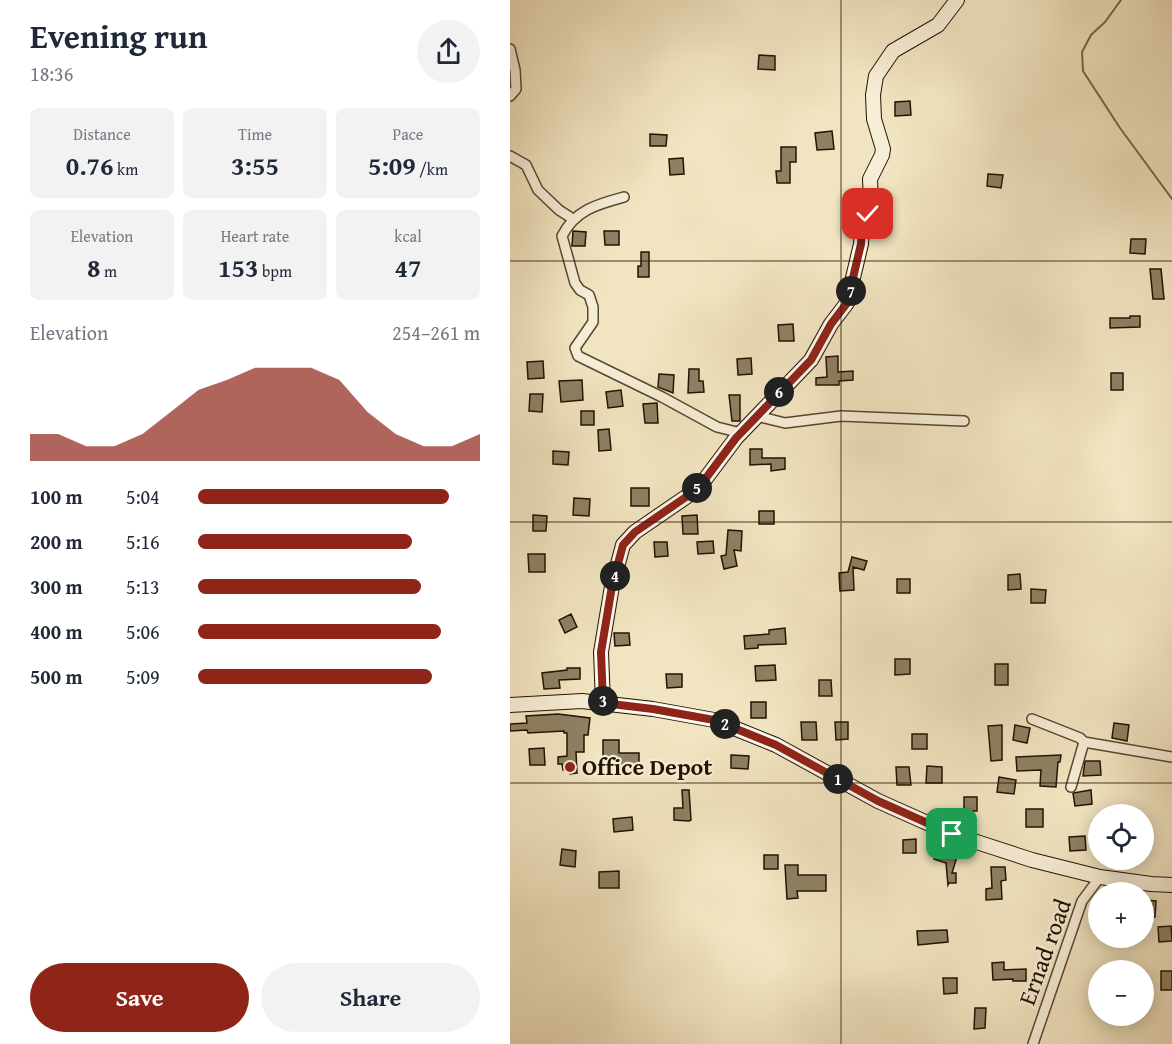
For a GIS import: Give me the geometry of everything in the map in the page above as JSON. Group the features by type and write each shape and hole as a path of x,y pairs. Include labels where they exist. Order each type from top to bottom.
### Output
{"street":[{"path":"603,703 601,652 612,586 623,545 635,532 686,497 703,482 741,433 811,360 831,324 847,303 861,244 862,226 871,201 870,179 883,149 874,119 873,95 876,76 893,51 938,25 957,0"},
{"path":"510,49 515,70 516,89 510,96"},
{"path":"510,156 526,165 538,190 559,210 573,219"},
{"path":"624,197 588,208 573,219 562,236 576,283 580,290 589,295 593,307 593,322 575,348 578,356 717,427 741,433"},
{"path":"757,416 784,423 841,416 964,421"},
{"path":"510,705 582,701 653,709 714,720 776,745 878,801 952,834 1032,860 1100,877 1172,885"},
{"path":"1032,719 1080,738 1084,742 1172,757"},
{"path":"1071,787 1084,742"},
{"name":"Ernad road","path":"1033,1044 1082,901 1100,877"}],"building":[{"path":"759,55 775,56 775,70 758,69"},
{"path":"910,101 911,115 895,116 895,102"},
{"path":"832,131 834,149 817,150 815,133"},
{"path":"650,134 667,135 666,146 650,146"},
{"path":"781,147 796,147 796,162 790,162 790,183 777,183 776,171 781,171"},
{"path":"683,158 684,174 670,175 669,159"},
{"path":"988,174 1003,175 1001,188 987,186"},
{"path":"573,231 586,232 585,246 572,246"},
{"path":"604,231 619,231 619,245 605,245"},
{"path":"1131,239 1146,239 1145,254 1130,253"},
{"path":"641,252 649,252 649,277 638,277"},
{"path":"1150,269 1161,269 1164,299 1153,299"},
{"path":"1130,316 1140,316 1140,327 1110,328 1110,318 1130,318"},
{"path":"793,324 794,341 779,341 778,325"},
{"path":"838,356 838,372 853,371 853,380 839,381 839,385 816,385 816,378 827,377 826,357"},
{"path":"751,358 752,374 738,375 737,359"},
{"path":"543,361 544,378 528,379 527,362"},
{"path":"689,369 699,369 699,381 703,381 704,392 688,393"},
{"path":"1111,373 1123,373 1123,390 1111,390"},
{"path":"659,374 674,375 673,393 658,387"},
{"path":"582,380 583,400 561,402 559,381"},
{"path":"621,390 623,406 608,408 606,392"},
{"path":"530,394 543,394 542,412 529,411"},
{"path":"729,395 740,395 740,421 732,421"},
{"path":"657,403 658,423 645,423 643,404"},
{"path":"581,411 594,411 594,425 581,425"},
{"path":"609,429 611,450 599,451 598,430"},
{"path":"750,449 762,449 762,458 785,458 785,469 771,471 771,464 750,465"},
{"path":"553,451 569,452 568,465 553,464"},
{"path":"631,488 649,488 649,506 631,506"},
{"path":"574,498 590,499 589,516 573,515"},
{"path":"759,511 774,511 774,524 759,524"},
{"path":"533,515 547,516 546,531 533,531"},
{"path":"697,515 698,534 683,534 682,516"},
{"path":"728,530 742,531 741,551 734,550 737,566 724,569 721,556 726,555"},
{"path":"713,541 714,553 698,554 697,542"},
{"path":"654,542 667,542 668,556 655,557"},
{"path":"528,554 545,554 545,572 529,572"},
{"path":"852,557 867,561 864,570 853,567 854,590 840,591 839,573 848,572"},
{"path":"1020,574 1021,589 1008,590 1008,575"},
{"path":"897,579 910,579 910,593 897,593"},
{"path":"1031,589 1046,590 1045,603 1031,603"},
{"path":"571,614 577,627 565,633 559,620"},
{"path":"785,628 786,644 758,645 758,648 745,649 744,636 769,634 769,630"},
{"path":"614,633 629,633 630,645 615,646"},
{"path":"895,659 910,659 910,674 895,675"},
{"path":"995,664 1008,664 1008,685 995,685"},
{"path":"775,665 776,680 756,681 755,666"},
{"path":"567,668 580,668 580,679 559,680 560,688 544,689 542,673 567,670"},
{"path":"666,674 682,674 682,687 667,688"},
{"path":"819,680 831,680 832,696 819,696"},
{"path":"751,702 766,702 766,718 751,718"},
{"path":"558,714 590,718 588,735 584,735 584,752 576,752 577,773 570,774 570,770 563,770 562,764 558,764 558,757 567,756 567,733 564,731 528,733 527,730 510,731 510,724 527,723 526,716"},
{"path":"801,722 816,722 817,740 802,740"},
{"path":"835,722 848,722 848,739 836,740"},
{"path":"1114,723 1129,725 1127,741 1112,738"},
{"path":"1002,725 1002,760 991,761 988,726"},
{"path":"1015,725 1030,728 1027,743 1013,740"},
{"path":"912,734 927,734 927,749 912,749"},
{"path":"603,740 619,740 619,753 639,753 639,765 603,764"},
{"path":"544,748 545,765 530,765 529,749"},
{"path":"731,755 749,756 748,769 731,768"},
{"path":"1061,755 1060,762 1058,762 1056,787 1040,786 1041,770 1017,771 1016,757"},
{"path":"1085,761 1100,761 1101,775 1083,776"},
{"path":"927,766 942,767 942,783 926,783"},
{"path":"896,767 909,767 911,785 897,785"},
{"path":"999,777 1016,780 1014,794 997,792"},
{"path":"682,790 689,790 691,820 689,821 674,820 674,808 683,808"},
{"path":"1091,790 1092,804 1075,806 1073,793"},
{"path":"964,797 977,797 977,811 964,811"},
{"path":"1026,809 1043,809 1043,827 1026,827"},
{"path":"632,817 633,830 614,832 613,819"},
{"path":"1085,836 1086,850 1070,851 1069,837"},
{"path":"916,839 916,853 903,853 903,840"},
{"path":"939,843 959,850 952,873 956,873 956,883 948,885 946,863 934,859"},
{"path":"562,849 576,851 575,867 560,865"},
{"path":"764,855 778,855 778,869 764,869"},
{"path":"785,865 798,865 798,875 826,875 826,891 797,891 798,898 787,899"},
{"path":"991,867 1005,867 1006,880 1001,881 1002,899 986,900 986,889 992,888"},
{"path":"619,871 619,888 599,888 599,872"},
{"path":"1154,901 1156,901 1154,917"},
{"path":"1171,926 1172,941 1159,942 1158,927"},
{"path":"947,930 948,942 918,945 917,931"},
{"path":"1004,962 1004,970 1026,969 1026,981 993,980 992,963"},
{"path":"1161,971 1172,971 1172,990 1161,990"},
{"path":"943,978 957,978 957,993 944,994"},
{"path":"975,1008 986,1008 985,1028 974,1029"}],"waterway":[{"path":"1121,0 1105,22 1091,35 1082,52 1083,71 1120,128 1172,199"}],"place":[{"name":"Office Depot","path":"570,767"}],"route":[{"path":"868,214 862,226 861,244 847,303 831,324 811,360 736,438 703,482 686,497 635,532 623,545 612,586 601,652 603,703 714,720 776,745 878,801 952,834"}]}
